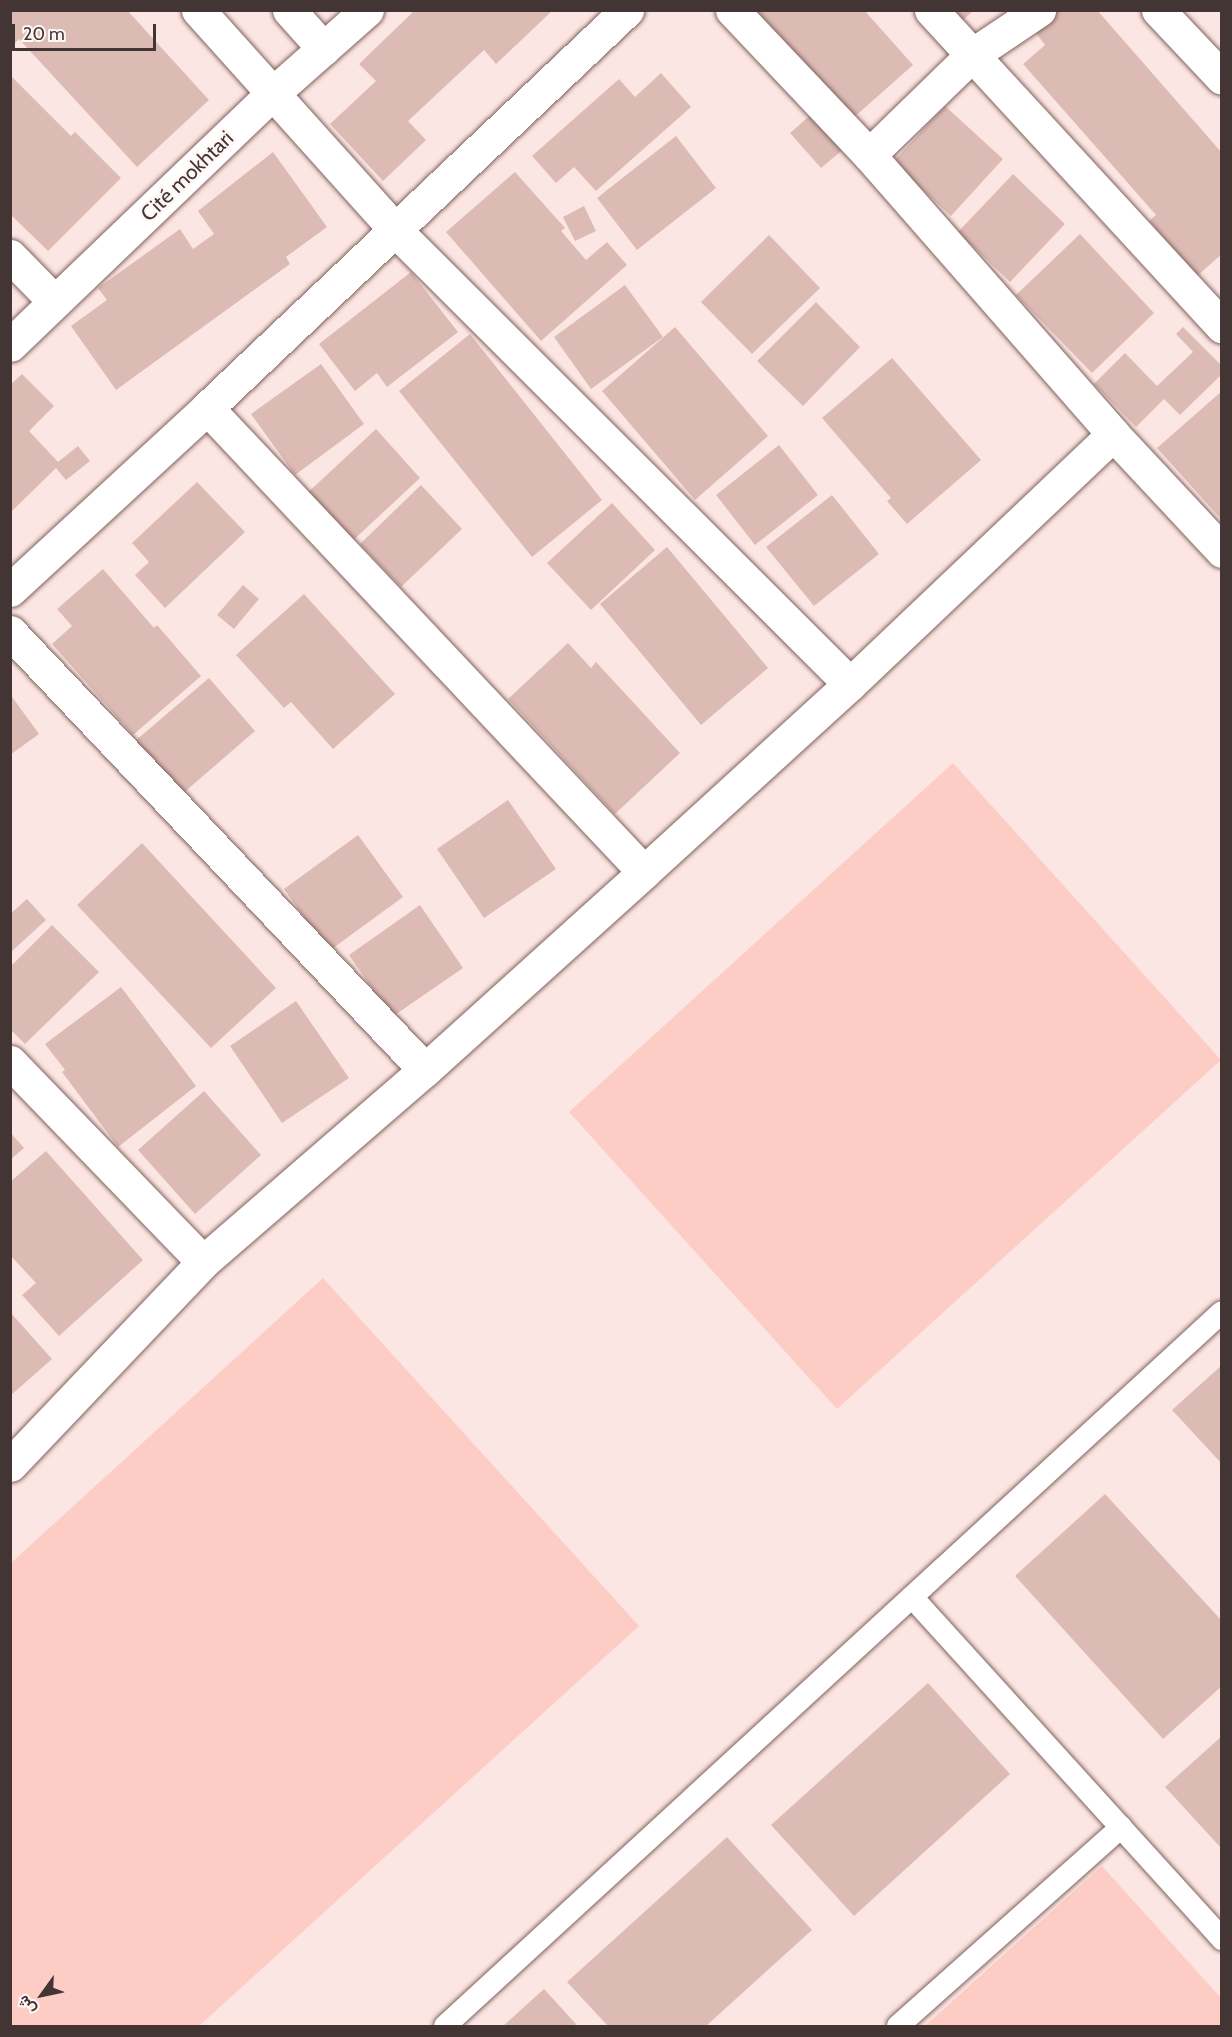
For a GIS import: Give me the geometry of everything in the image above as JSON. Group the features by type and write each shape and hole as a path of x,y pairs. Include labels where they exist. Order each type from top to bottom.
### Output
{"street":[{"path":"198,10 271,95 396,231 850,684"},
{"path":"289,10 324,49"},
{"name":"Cité mokhtari","path":"10,345 271,95 367,10"},
{"path":"10,590 396,231 627,10"},
{"path":"732,10 868,155 1113,434 1221,551"},
{"path":"931,10 1221,327"},
{"path":"868,155 972,55 1039,10"},
{"path":"1158,10 1221,78"},
{"path":"10,256 55,302"},
{"path":"207,408 644,872"},
{"path":"10,1465 203,1262 425,1070 644,872 850,684 1113,434"},
{"path":"10,632 425,1070"},
{"path":"10,1062 203,1262"}],"lane":[{"path":"445,2026 1221,1312"},
{"path":"912,1597 1221,1939"},
{"path":"898,2026 1121,1827"}],"shaded area":[{"path":"953,763 1221,1060 837,1409 569,1112"},
{"path":"323,1278 639,1626 199,2026 11,2026 11,1563"},
{"path":"1102,1866 1221,1998 1221,2026 925,2026"}],"building":[{"path":"10,10 127,10 209,100 137,167 19,39 15,43 10,39"},
{"path":"415,10 553,10 496,64 484,50 408,121 426,140 383,181 330,124 376,81 359,64"},
{"path":"754,10 864,10 913,65 852,119"},
{"path":"954,10 974,10 962,21"},
{"path":"1054,10 1097,10 1222,153 1222,254 1197,276 1149,221 1156,215 1023,64 1045,45 1033,29"},
{"path":"661,73 691,107 596,191 574,167 556,183 532,156 619,79 635,97"},
{"path":"10,75 71,136 75,132 121,178 48,251 10,214"},
{"path":"945,106 1003,159 951,216 893,162"},
{"path":"813,113 845,148 821,168 790,133"},
{"path":"676,136 716,188 637,250 597,198"},
{"path":"273,152 327,227 286,257 290,264 116,390 71,326 107,300 98,288 180,229 193,249 214,234 198,211"},
{"path":"515,172 565,228 561,231 586,260 607,242 627,265 541,341 446,232"},
{"path":"1013,174 1065,224 1010,282 958,232"},
{"path":"584,206 596,231 575,241 563,217"},
{"path":"1080,234 1154,313 1092,373 1016,295"},
{"path":"769,235 820,288 752,354 701,302"},
{"path":"411,272 458,332 387,387 377,373 355,391 319,344"},
{"path":"625,285 663,337 591,389 554,337"},
{"path":"816,302 860,347 803,406 757,361"},
{"path":"675,327 768,436 695,500 602,391"},
{"path":"1183,327 1222,366 1222,374 1180,415 1164,399 1136,427 1094,384 1125,353 1157,386 1193,352 1176,334"},
{"path":"470,334 602,500 532,557 399,391"},
{"path":"892,358 981,460 907,524 887,501 891,498 822,418"},
{"path":"321,364 364,424 295,475 251,414"},
{"path":"22,374 54,406 29,431 58,462 78,446 90,461 66,480 56,468 10,513 10,385"},
{"path":"1222,391 1222,520 1157,448"},
{"path":"376,429 420,478 347,546 302,498"},
{"path":"779,445 818,495 755,545 716,495"},
{"path":"197,482 245,532 165,608 135,575 149,562 132,543"},
{"path":"421,485 462,529 401,587 360,544"},
{"path":"832,495 879,554 814,606 766,547"},
{"path":"612,503 655,550 591,610 547,563"},
{"path":"667,547 768,668 701,725 600,604"},
{"path":"103,569 154,628 157,625 201,676 133,735 52,644 72,626 57,609"},
{"path":"243,585 259,599 234,629 217,615"},
{"path":"304,594 395,694 333,749 291,702 284,708 236,655"},
{"path":"568,643 591,668 596,662 680,753 615,814 508,699"},
{"path":"209,678 255,731 181,795 135,741"},
{"path":"10,694 39,734 10,755"},
{"path":"508,800 556,869 484,918 437,849"},
{"path":"358,835 403,897 329,951 284,889"},
{"path":"142,843 276,988 211,1048 77,905"},
{"path":"27,899 46,920 10,953 10,914"},
{"path":"420,905 463,968 392,1017 349,955"},
{"path":"52,925 99,972 25,1044 10,1029 10,967"},
{"path":"121,987 196,1086 118,1147 62,1072 65,1070 45,1044"},
{"path":"296,1001 349,1078 282,1123 230,1046"},
{"path":"204,1091 261,1155 195,1214 138,1150"},
{"path":"10,1132 24,1148 10,1160"},
{"path":"46,1151 143,1260 59,1336 22,1295 36,1283 10,1255 10,1182"},
{"path":"10,1312 52,1359 10,1396"},
{"path":"1222,1365 1222,1464 1172,1410"},
{"path":"1105,1494 1222,1621 1222,1686 1163,1739 1015,1576"},
{"path":"928,1683 1010,1774 854,1916 771,1825"},
{"path":"1222,1736 1222,1849 1165,1787"},
{"path":"727,1837 812,1930 706,2026 608,2026 567,1982"},
{"path":"544,1989 576,2024 574,2026 503,2026"}]}
